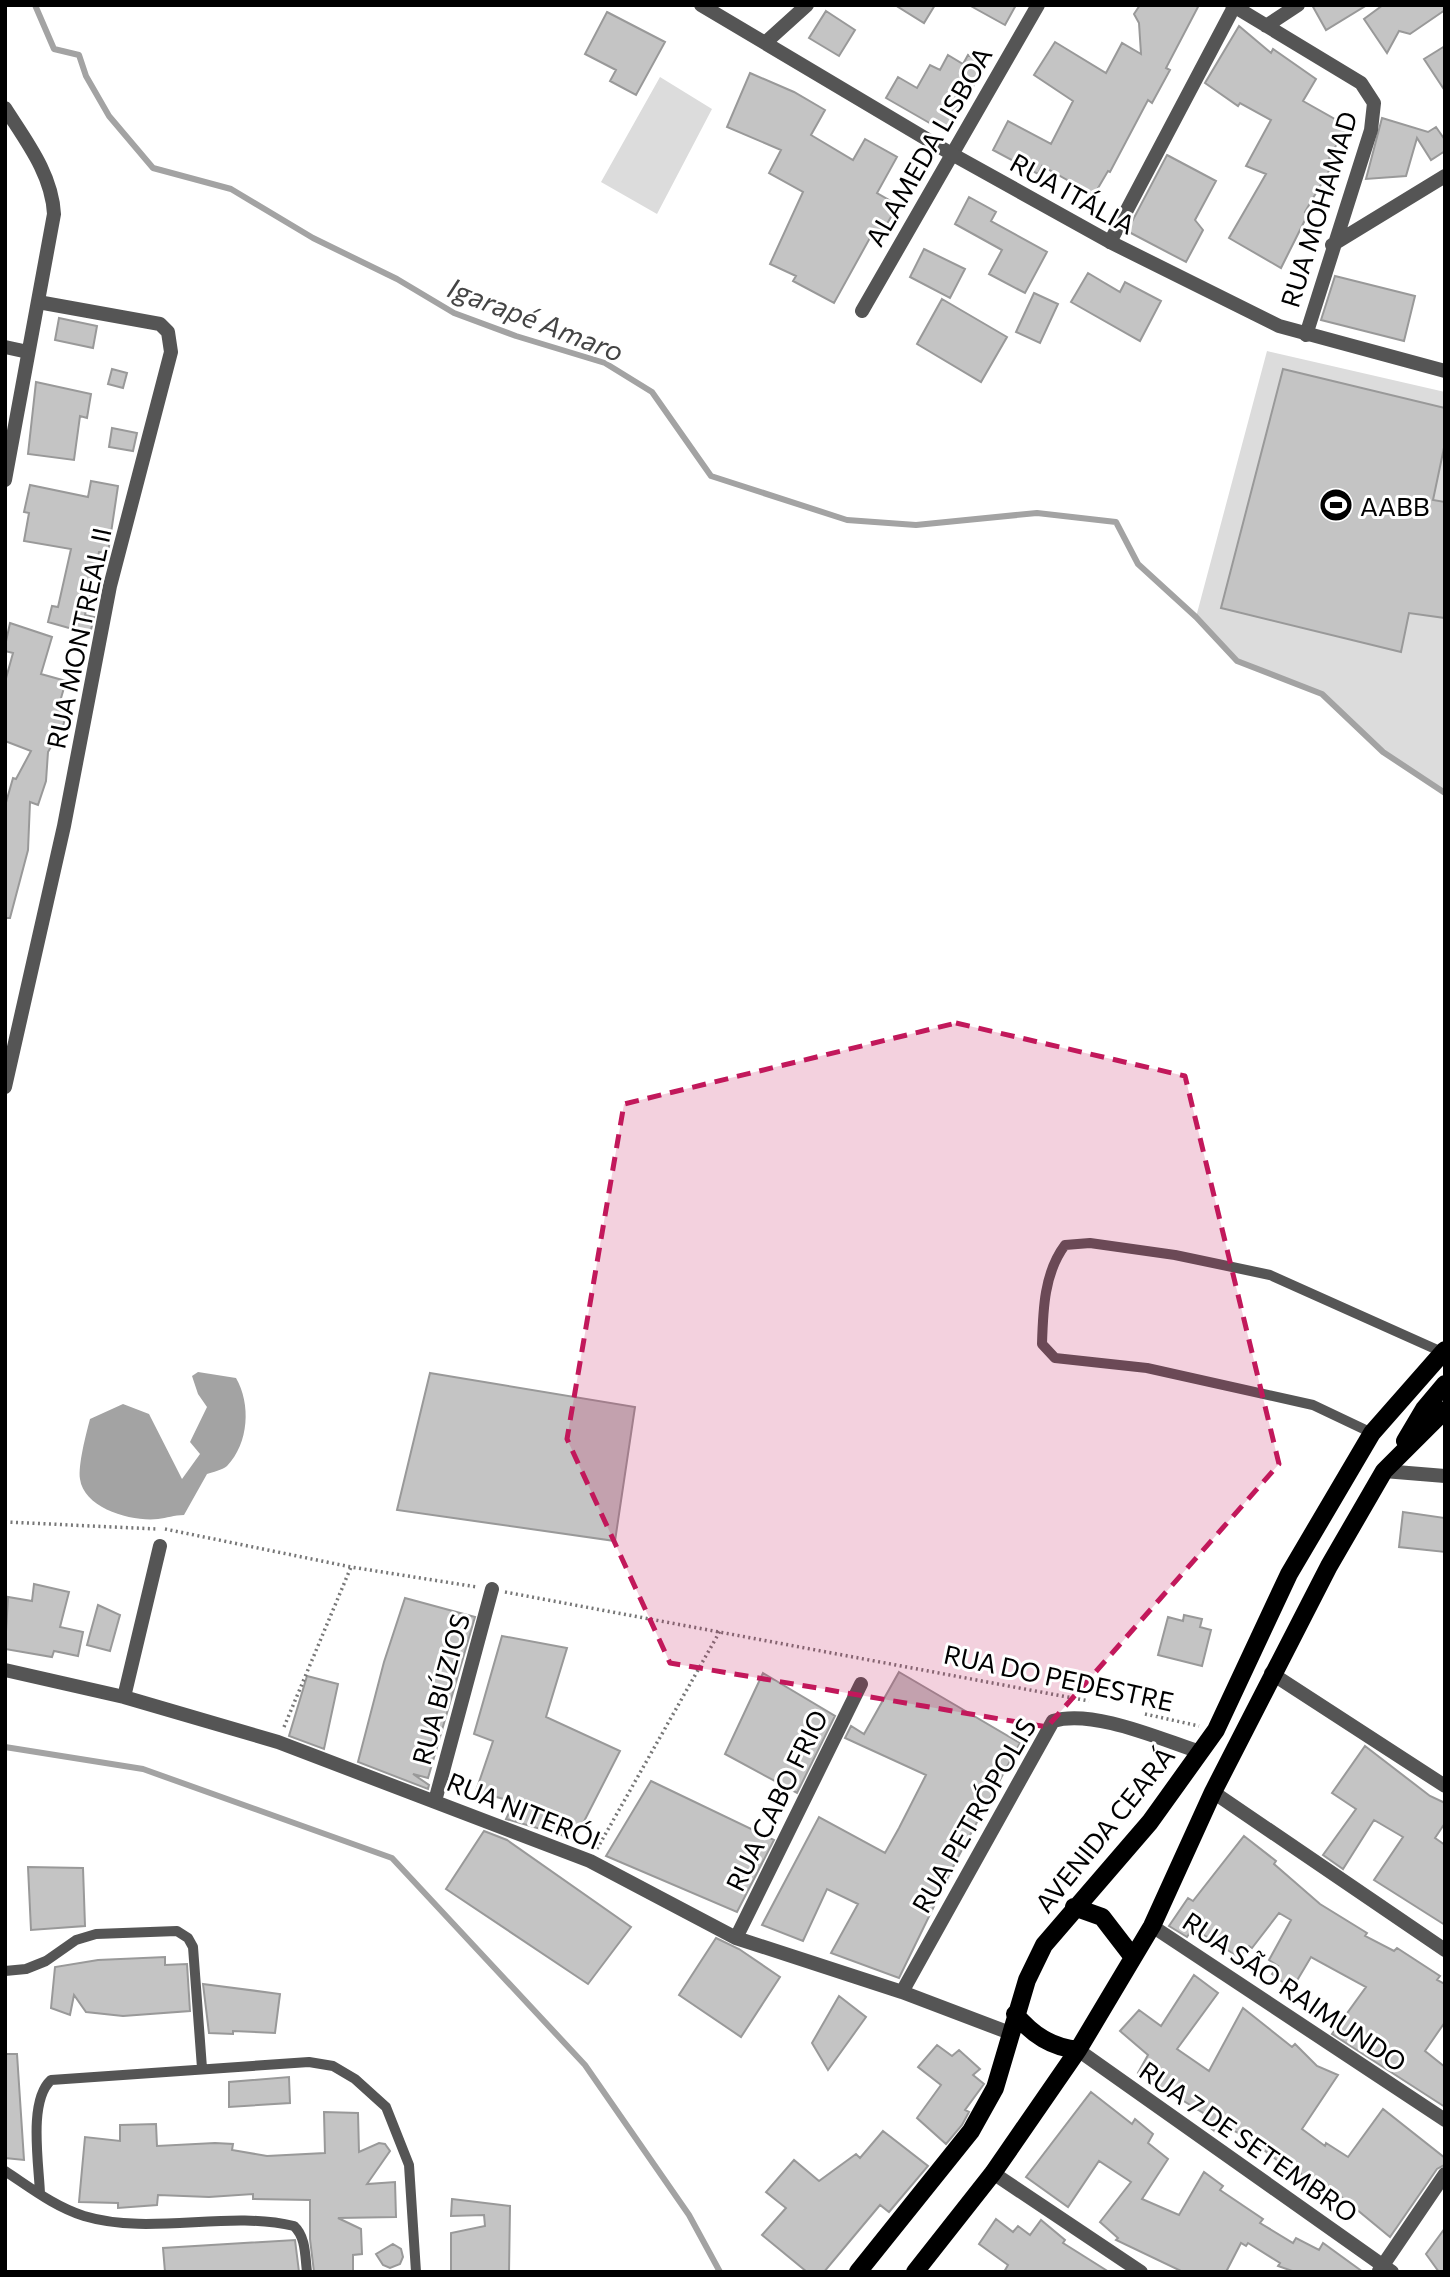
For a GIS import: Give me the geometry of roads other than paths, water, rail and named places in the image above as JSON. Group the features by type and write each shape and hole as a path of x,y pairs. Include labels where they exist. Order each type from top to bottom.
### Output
{"main road":[{"name":"AVENIDA CEARÁ","path":"858,2272 971,2131 995,2088 1016,2014 1044,1945 1150,1822 1216,1730 1289,1574 1372,1433 1443,1351"},
{"path":"915,2272 993,2173 1078,2050 1152,1926 1213,1791 1271,1673 1389,1466 1424,1409 1445,1384"},
{"path":"1389,1466 1445,1410"},
{"path":"1074,1907 1102,1917 1132,1956"},
{"path":"1016,2014 1028,2029 1044,2040 1062,2048 1078,2050"}],"street":[{"name":"RUA ITÁLIA","path":"701,5 950,153 1110,242 1279,326 1445,371"},
{"path":"766,42 807,5"},
{"name":"ALAMEDA LISBOA","path":"862,311 950,153 1038,5"},
{"path":"1266,26 1298,5"},
{"path":"1110,242 1233,6"},
{"name":"RUA MOHAMAD","path":"1233,6 1361,83 1374,103 1371,130 1332,245 1306,335"},
{"path":"5,108 48,180 54,214 5,480"},
{"path":"1332,245 1445,176"},
{"name":"RUA MONTREAL II","path":"5,1087 64,826 110,586 171,352 168,332 160,324 38,302"},
{"path":"5,347 28,352"},
{"path":"1389,1466 1445,1476"},
{"path":"124,1697 160,1546"},
{"name":"RUA BÚZIOS","path":"435,1801 492,1589"},
{"name":"RUA NITERÓI","path":"5,1670 124,1697 278,1742 590,1861 736,1938 902,1992 1010,2032"},
{"path":"1271,1673 1445,1786"},
{"name":"RUA CABO FRIO","path":"736,1938 861,1684"},
{"name":"RUA PETRÓPOLIS","path":"902,1992 1053,1721 1070,1716 1089,1720 1200,1752"},
{"path":"1213,1791 1445,1950"},
{"name":"RUA SÃO RAIMUNDO","path":"1152,1926 1445,2120"},
{"name":"RUA 7 DE SETEMBRO","path":"1078,2050 1385,2270"},
{"path":"993,2173 1140,2272"},
{"path":"1385,2270 1445,2174"}],"lane":[{"path":"1372,1433 1302,1403 1147,1368 1055,1358 1042,1344 1043,1308 1054,1260 1065,1245 1090,1243 1175,1255 1270,1275 1443,1351"},
{"path":"5,1971 26,1969 46,1961 76,1940 96,1934 177,1931 188,1938 193,1947 202,2068"},
{"path":"40,2194 37,2107 41,2089 51,2080 309,2062 333,2066 355,2079 387,2107 409,2165 416,2272"},
{"path":"5,2171 61,2208 87,2217 116,2222 283,2223 294,2226 300,2231 304,2243 307,2272"}],"waterway":[{"name":"Igarapé Amaro","path":"35,5 54,49 79,55 86,76 109,116 153,168 231,189 313,238 397,279 454,313 516,336 605,363 652,392 711,476 847,520 916,525 1037,513 1116,522 1138,564 1196,617 1237,661 1322,694 1383,752 1445,793"},
{"path":"5,1747 143,1769 392,1858 585,2065 689,2215 720,2272"}],"place":[{"name":"AABB","path":"1336,505"}]}
